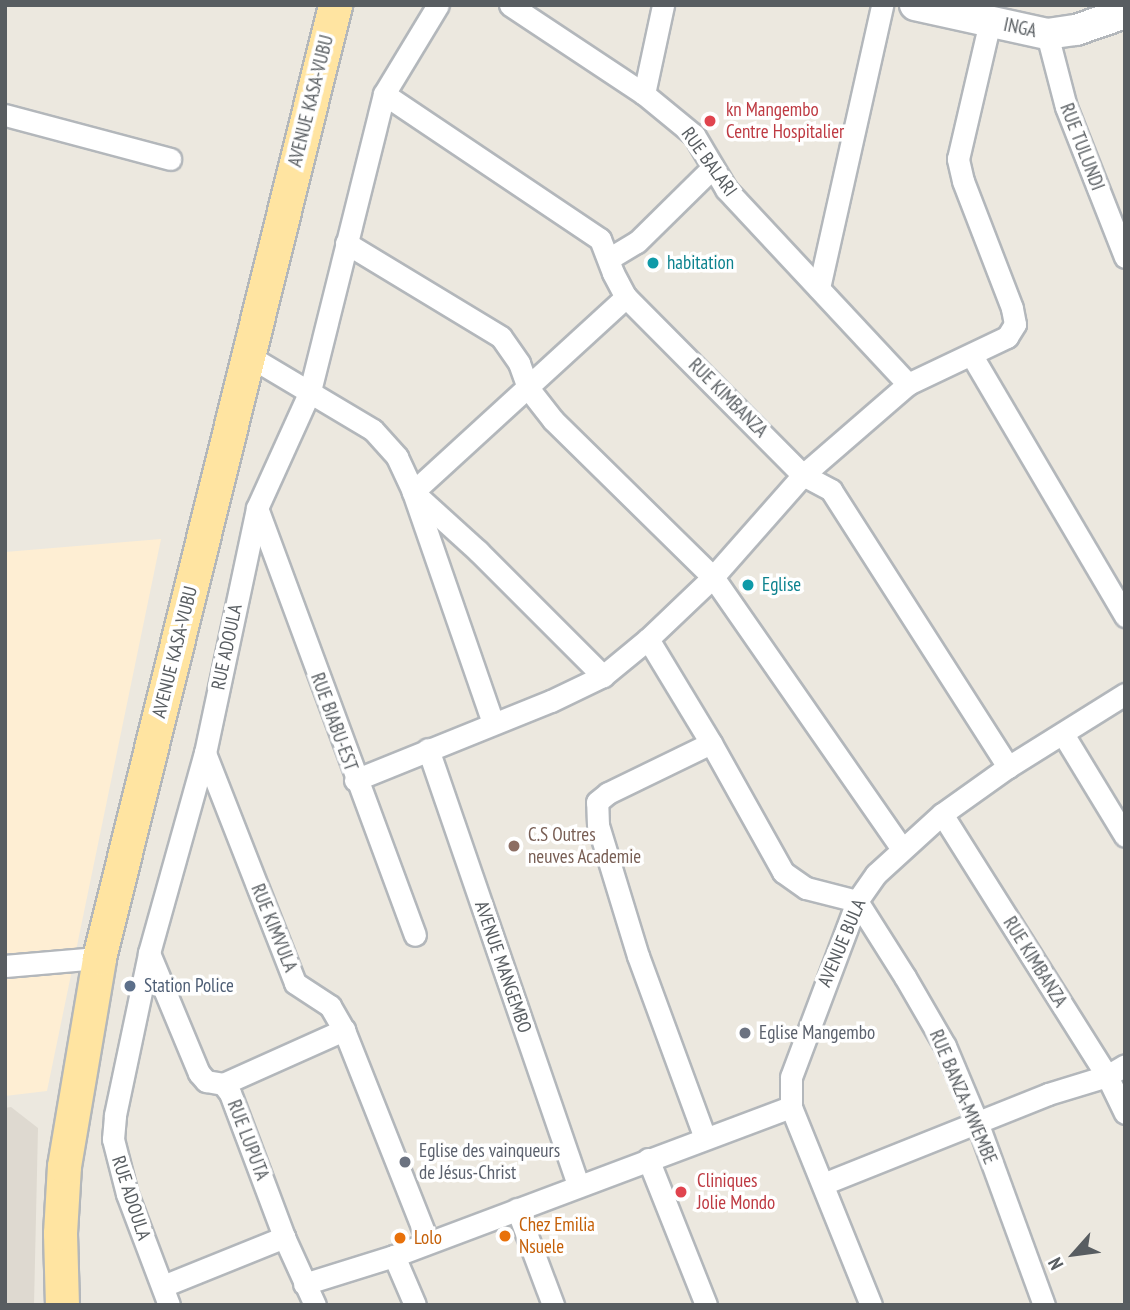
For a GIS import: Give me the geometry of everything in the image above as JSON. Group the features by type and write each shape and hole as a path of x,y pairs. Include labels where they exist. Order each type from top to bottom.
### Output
{"main road":[{"name":"AVENUE KASA-VUBU","path":"62,1305 60,1233 63,1176 70,1120 99,958 335,5"}],"street":[{"name":"RUE ADOULA","path":"166,1295 127,1194 113,1139 149,953 205,753 257,508 310,391 384,94 438,5"},
{"name":"RUE BALARI","path":"510,5 644,94 694,135 726,188 908,384"},
{"path":"644,94 663,5"},
{"path":"819,288 881,5"},
{"name":"INGA","path":"915,5 1047,34 1107,13"},
{"path":"355,780 603,676 648,639 713,577 803,475 908,384 972,356 1007,337 1016,324 1012,308 963,181 958,159 990,22"},
{"name":"RUE TULUNDI","path":"1047,34 1066,107 1125,257"},
{"name":"RUE KIMBANZA","path":"384,94 600,239 626,297 803,475 831,490 1008,767"},
{"path":"5,115 170,159"},
{"path":"610,258 637,242 712,168"},
{"path":"346,243 501,337 519,363 528,388 553,420 713,577 901,848"},
{"path":"413,492 626,297"},
{"path":"249,356 373,430 397,457 413,492 493,723"},
{"path":"972,356 1125,617"},
{"path":"413,492 478,551 603,676"},
{"name":"RUE BIABU-EST","path":"257,508 355,780 415,935"},
{"path":"648,639 711,743 783,872 806,888 857,901"},
{"name":"AVENUE BULA","path":"863,1303 823,1184 791,1107 791,1077 857,901 876,874 901,848 942,814 1008,767 1125,694"},
{"path":"1063,734 1125,836"},
{"path":"705,1138 638,956 598,825 597,802 608,793 711,743"},
{"name":"AVENUE MANGEMBO","path":"428,749 578,1185"},
{"name":"RUE KIMVULA","path":"205,753 295,982 330,1006 344,1030 428,1242"},
{"name":"RUE KIMBANZA","path":"942,814 1116,1071 1125,1113"},
{"name":"RUE BANZA-MWEMBE","path":"857,901 945,1046 977,1122 1044,1305"},
{"name":"RUE LUPUTA","path":"149,953 199,1073 206,1081 223,1084 230,1093 284,1237 315,1305"},
{"path":"5,966 99,958"},
{"path":"223,1084 344,1030"},
{"path":"823,1184 1048,1094 1116,1071"},
{"path":"304,1283 394,1256 648,1158 791,1107"},
{"path":"648,1158 706,1305"},
{"path":"517,1209 552,1305"},
{"path":"166,1295 284,1237"},
{"path":"394,1256 415,1305"}],"shaded area":[{"path":"161,539 47,1091 5,1096 5,552"},
{"path":"11,1107 38,1128 34,1305 5,1305 5,1108"}],"place":[{"name":"kn Mangembo Centre Hospitalier","path":"710,121"},
{"name":"habitation","path":"653,263"},
{"name":"Eglise","path":"748,585"},
{"name":"C.S Outres neuves Academie","path":"514,846"},
{"name":"Station Police","path":"130,986"},
{"name":"Eglise Mangembo","path":"745,1033"},
{"name":"Eglise des vainqueurs de Jésus-Christ","path":"405,1162"},
{"name":"Cliniques Jolie Mondo","path":"681,1192"},
{"name":"Chez Emilia Nsuele","path":"505,1236"},
{"name":"Lolo","path":"400,1238"}]}
